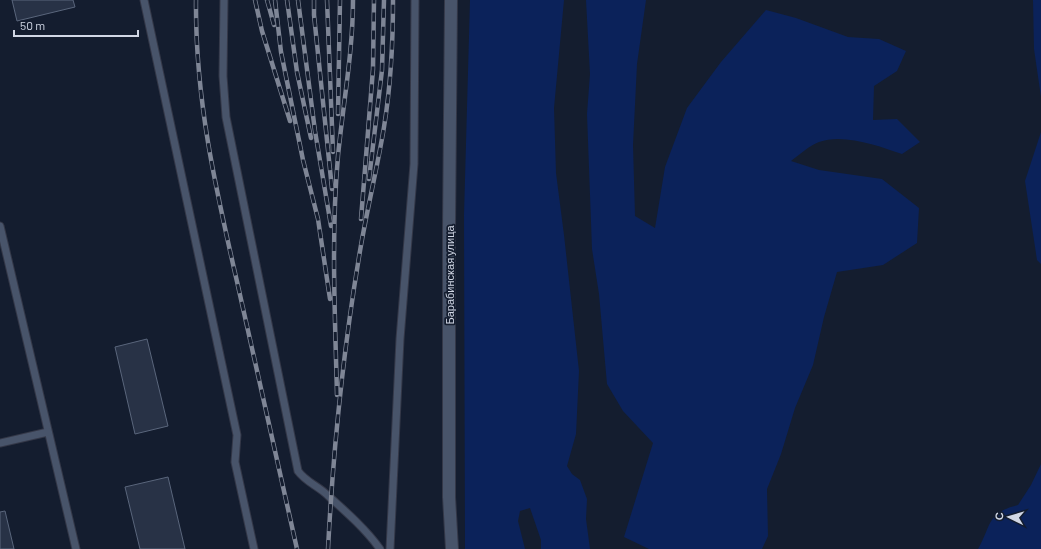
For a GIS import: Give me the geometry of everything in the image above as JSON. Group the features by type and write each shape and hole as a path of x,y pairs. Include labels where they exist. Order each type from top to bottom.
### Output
{"main road":[{"name":"Барабинская улица","path":"451,0 449,466 452,549"}],"lane":[{"path":"144,0 237,435 235,462 254,549"},
{"path":"224,0 223,76 226,117 298,471 303,478 323,491 380,549"},
{"path":"390,549 400,339 414,164 415,0"},
{"path":"0,226 76,549"},
{"path":"0,443 48,432"}],"shaded area":[{"path":"470,0 564,0 554,108 556,173 579,371 576,434 567,466 572,474 580,480 587,499 586,519 590,549 541,549 541,540 530,508 520,511 518,521 525,549 465,549 464,215"},
{"path":"586,0 646,0 637,64 633,145 635,216 655,228 665,167 687,108 721,62 766,10 796,18 848,37 879,39 906,51 897,71 874,86 873,120 897,119 920,142 902,154 883,147 861,142 839,139 829,140 812,145 791,161 819,170 882,179 919,208 917,243 883,265 837,272 824,317 813,365 795,408 781,454 767,489 768,536 762,549 649,549 624,537 653,443 623,411 607,384 599,294 592,249 587,114 590,74"},
{"path":"1033,0 1041,0 1041,97 1034,49"},
{"path":"1041,132 1041,264 1037,260 1025,181"},
{"path":"1041,464 1041,549 978,549 991,521 1000,512 1018,505 1031,485"}],"building":[{"path":"12,0 73,0 75,7 17,21"},
{"path":"147,339 168,426 135,434 115,347"},
{"path":"168,477 185,549 140,549 125,487"},
{"path":"5,511 14,549 0,549 0,512"}],"railway":[{"path":"196,0 199,73 208,144 230,250 297,549"},
{"path":"255,0 262,31 290,121"},
{"path":"267,0 274,25"},
{"path":"275,0 281,52 303,160 318,219 330,299"},
{"path":"287,0 297,72 311,138"},
{"path":"298,0 315,131 331,226"},
{"path":"314,0 314,15 332,189"},
{"path":"327,0 333,152"},
{"path":"338,114 340,0"},
{"path":"337,395 334,276 336,186 338,156 350,58 353,0"},
{"path":"361,219 373,69 374,0"},
{"path":"369,179 382,70 384,0"},
{"path":"328,549 343,366 353,293 386,111 392,48 393,0"}]}
